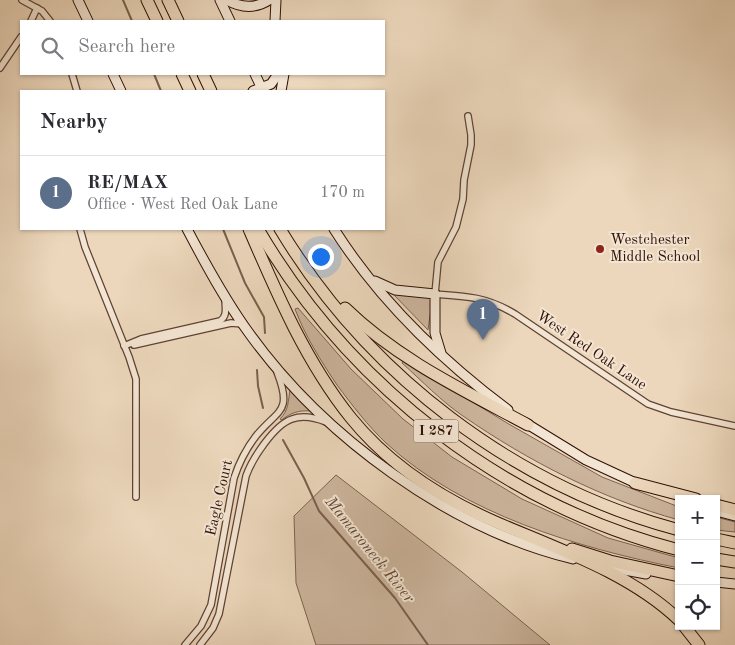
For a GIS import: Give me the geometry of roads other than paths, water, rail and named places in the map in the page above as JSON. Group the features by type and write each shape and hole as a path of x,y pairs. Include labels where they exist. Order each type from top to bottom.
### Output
{"highway":[{"path":"147,0 157,20"},
{"path":"168,0 178,20"},
{"path":"182,75 190,90"},
{"path":"203,75 211,90"},
{"path":"249,230 313,363 334,396 357,425 389,456 432,488 488,518 638,588 675,616"},
{"name":"I 287","path":"259,230 297,288 338,341 385,388 436,431 490,468 549,501 610,528 675,549"},
{"name":"I 287","path":"281,230 314,279 347,320 382,358 425,397 472,433 515,461 573,491 637,517 675,529"},
{"path":"314,279 377,337 454,385 528,425"},
{"path":"635,483 681,495"},
{"path":"720,505 735,510"},
{"path":"534,538 610,561 675,576"},
{"path":"720,540 735,543"},
{"path":"720,559 735,562"},
{"path":"687,630 699,645"}],"main road":[{"path":"78,0 88,20"},
{"path":"220,0 230,20"},
{"path":"226,0 239,6 255,6 269,0"},
{"path":"275,20 276,0"},
{"path":"113,75 121,90"},
{"path":"255,75 259,90 271,84 277,75"},
{"path":"281,90 284,75"},
{"path":"188,230 225,297 273,363 332,424 397,476 453,510 528,545 585,562 638,573 675,577"},
{"path":"335,230 370,279 396,310 474,384 528,425 586,460 635,483 675,498"},
{"path":"370,279 395,290 435,294 435,333 436,340 444,357"},
{"path":"720,512 735,516"},
{"path":"720,582 735,584"}],"street":[{"path":"22,0 42,11 49,20"},
{"path":"31,20 37,8"},
{"path":"0,68 20,38"},
{"path":"72,75 77,90"},
{"path":"435,294 438,262 456,227 463,199 464,180 471,145 468,116"},
{"path":"80,230 85,247 136,379 136,497"},
{"name":"West Red Oak Lane","path":"435,294 479,298 493,303 514,314 648,404 670,412 735,426"},
{"path":"124,346 140,339 220,321 226,315 225,297"},
{"path":"124,346 231,323 243,324"},
{"name":"Eagle Court","path":"185,645 201,626 210,605 234,478 240,460 258,434 279,414 283,404 281,383 273,363"},
{"name":"Eagle Court","path":"200,645 213,628 222,603 246,476 254,458 280,427 292,419 311,417 332,424"}],"waterway":[{"name":"Mamaroneck River","path":"123,0 132,20"},
{"name":"Mamaroneck River","path":"154,75 161,90"},
{"name":"Mamaroneck River","path":"223,230 245,283 264,317 265,333"},
{"name":"Mamaroneck River","path":"257,370 258,386 263,408"},
{"name":"Mamaroneck River","path":"283,440 304,478 319,511 395,598 428,645"}],"place":[{"name":"Westchester Middle School","path":"600,249"},
{"name":"RE/MAX","path":"483,340"}]}
